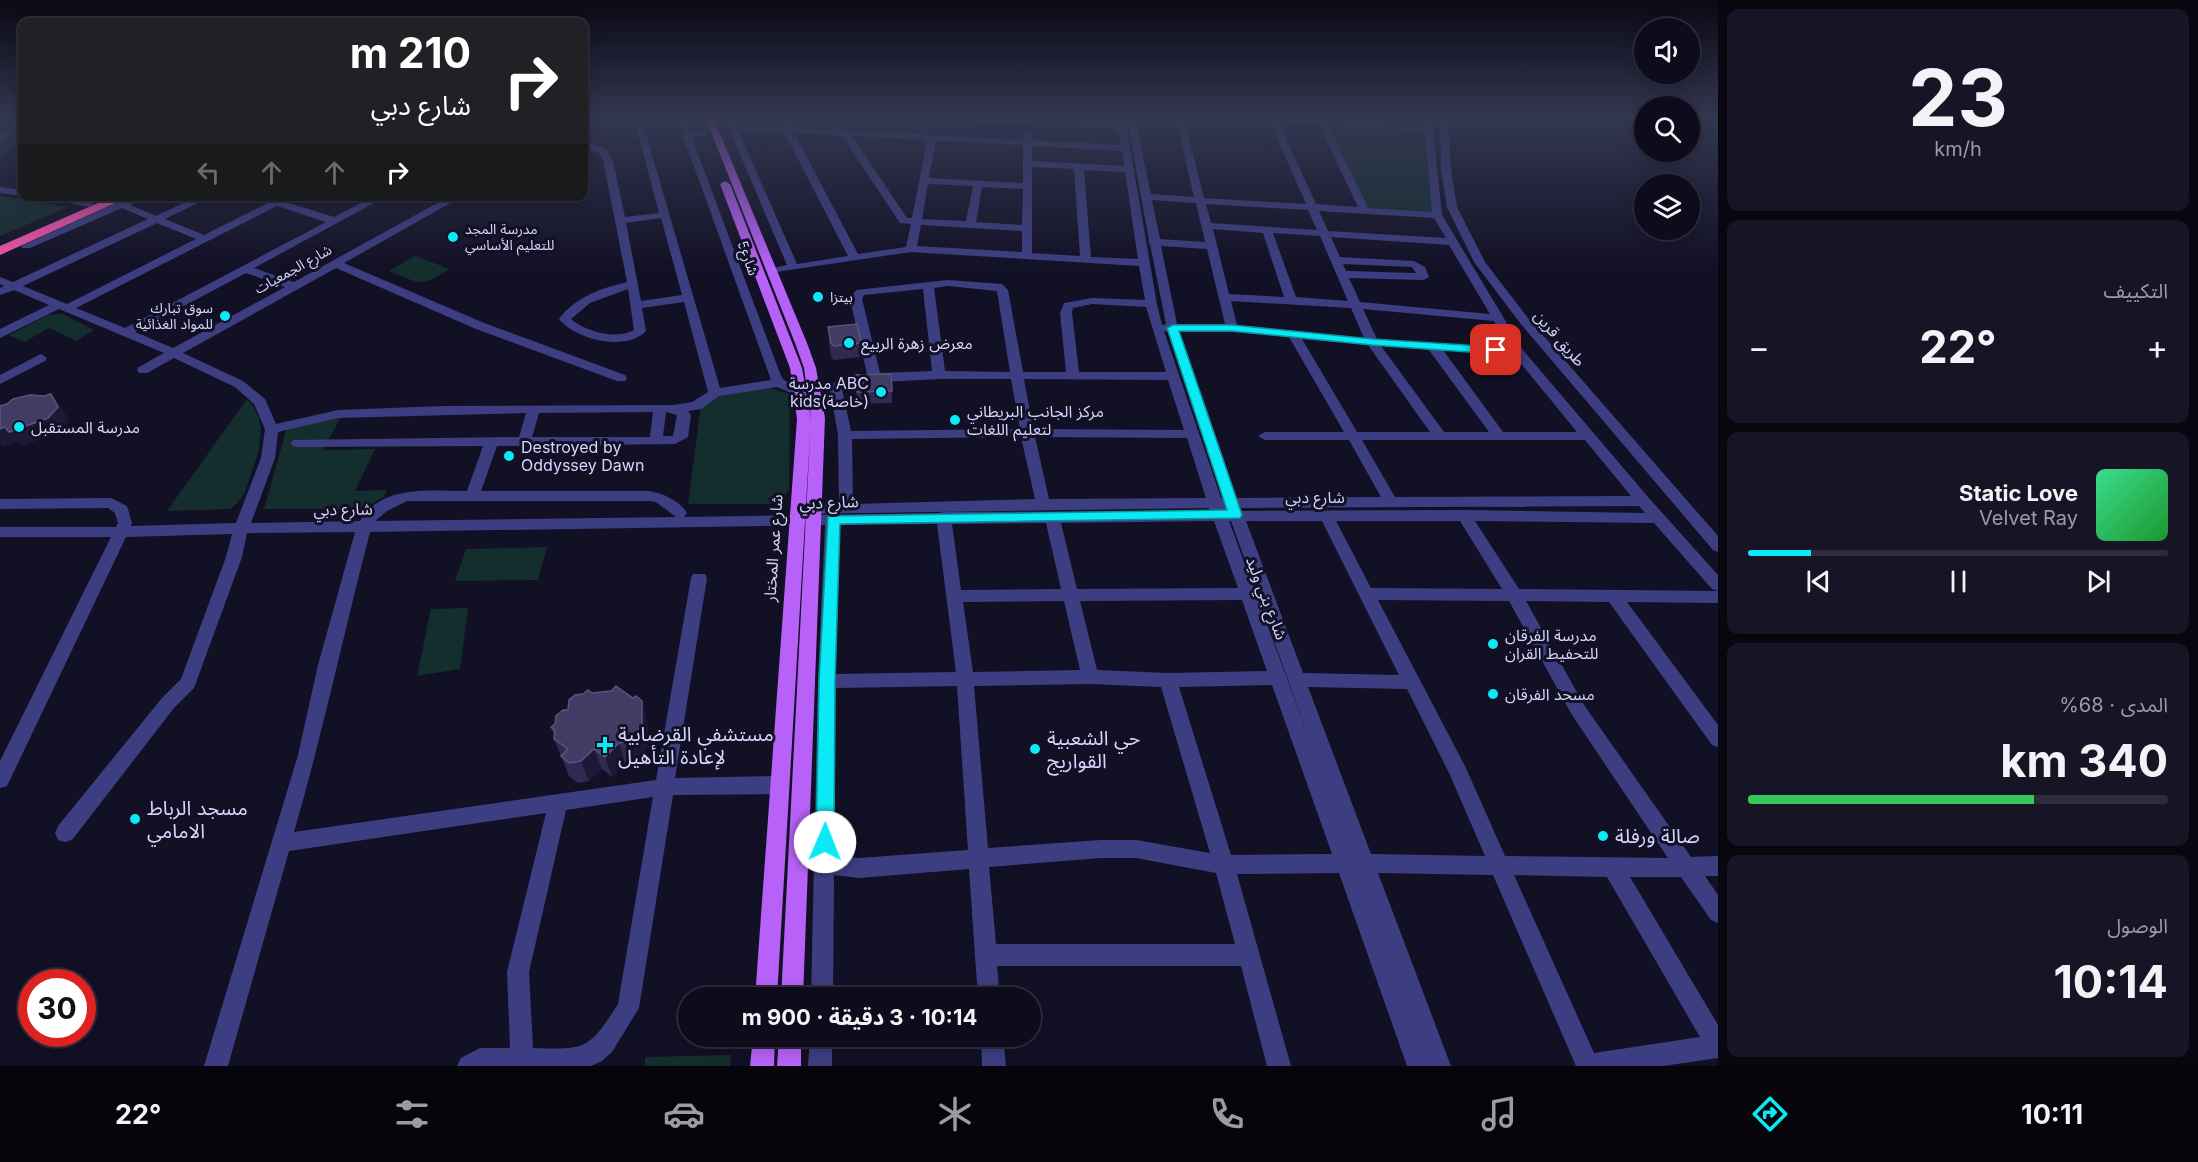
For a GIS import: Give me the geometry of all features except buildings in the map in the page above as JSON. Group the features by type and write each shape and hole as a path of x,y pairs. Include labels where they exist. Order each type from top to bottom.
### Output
{"highway":[{"path":"0,243 96,201"},
{"path":"0,251 124,201"}],"main road":[{"name":"شارع عمر المختار","path":"722,169 788,344 801,393 803,453 767,987"},
{"path":"726,169 773,271 801,343 814,392 818,418 793,987"},
{"path":"762,1066 763,1047"},
{"path":"789,1066 790,1047"}],"street":[{"path":"609,169 633,284 640,331 634,336 625,338 604,336 575,327 565,319 569,313 605,291 633,284"},
{"path":"652,169 715,393"},
{"name":"شارع5","path":"699,169 778,383"},
{"path":"750,169 793,267"},
{"path":"809,169 855,258"},
{"path":"869,169 904,221 1028,228"},
{"path":"911,249 926,169"},
{"path":"1027,255 1028,169"},
{"path":"1078,169 1086,258"},
{"path":"1123,169 1129,169"},
{"name":"شارع بني وليد","path":"1129,169 1151,304 1165,328 1298,680 1353,862 1419,1066"},
{"name":"شارع بني وليد","path":"1139,169 1147,197 1173,376 1216,509 1277,678 1439,1066"},
{"path":"1192,169 1232,328"},
{"path":"1295,169 1372,342 1441,437"},
{"path":"1345,169 1364,210"},
{"path":"1433,169 1437,215 1518,352 1643,501 1718,585"},
{"name":"طريق قرين","path":"1447,169 1449,198 1456,218 1472,248 1508,301 1718,546"},
{"path":"924,181 1028,186"},
{"path":"970,224 978,184"},
{"path":"0,190 18,192"},
{"path":"1147,197 1437,215"},
{"path":"71,201 89,204"},
{"path":"26,246 124,201 155,220 204,239"},
{"path":"5,294 196,201"},
{"path":"270,201 335,221"},
{"path":"126,332 373,201"},
{"name":"شارع الجمعيات","path":"143,370 451,201"},
{"path":"340,261 372,250 457,201"},
{"path":"0,334 276,203"},
{"path":"619,221 664,215"},
{"path":"1207,226 1453,242"},
{"path":"1267,230 1291,300"},
{"path":"1153,242 1211,246"},
{"path":"773,271 911,249 1144,262"},
{"path":"1336,260 1414,264 1420,267 1423,277 1342,274"},
{"path":"340,261 480,326 621,378"},
{"path":"245,269 294,286"},
{"path":"0,280 5,294"},
{"path":"874,375 857,295 863,291 968,283 993,284 1000,288 1027,433 1090,677"},
{"path":"928,285 939,375"},
{"path":"5,294 63,306 216,372 251,392 266,411 272,429 268,458 242,523 234,557 188,683 168,703 66,833"},
{"path":"1224,297 1356,305 1497,318"},
{"path":"636,305 688,298"},
{"path":"1073,375 1066,313 1068,305 1092,301 1151,304"},
{"path":"1165,328 1232,328 1372,342 1518,352"},
{"path":"1294,335 1391,503"},
{"path":"1432,346 1499,436"},
{"path":"0,380 41,358"},
{"path":"822,987 827,681 845,435 837,384 847,378 874,375 1173,376"},
{"path":"272,429 338,414 668,409 699,405 715,393 778,383 801,393"},
{"path":"298,443 675,440 681,437 684,415 668,409"},
{"path":"656,441 668,409"},
{"path":"524,442 534,410"},
{"path":"845,435 1191,434"},
{"path":"1265,436 1590,436"},
{"path":"472,496 491,443"},
{"path":"216,1066 307,755 327,665 366,522 395,500 407,496 650,496 660,498 680,513"},
{"name":"شارع دبي","path":"1234,510 1391,503 1643,501"},
{"path":"0,504 111,503 122,510 123,528 0,780"},
{"name":"شارع دبي","path":"0,532 242,523 798,516 1047,510 1216,509 1326,515 1658,518"},
{"name":"شارع دبي","path":"840,514 944,518 1047,510"},
{"name":"شارع دبي","path":"366,522 680,513 798,516"},
{"path":"1326,515 1458,772 1588,1066 1718,1046 1613,868"},
{"path":"1464,515 1514,595 1578,710 1718,913"},
{"path":"944,518 965,678 977,859 989,987"},
{"name":"شارع دبي","path":"0,524 123,528"},
{"path":"469,1066 480,1060 576,1057 593,1053 606,1040 628,1008 699,578"},
{"path":"953,596 1247,594"},
{"path":"1368,594 1718,597"},
{"path":"1613,596 1718,739"},
{"path":"827,681 1090,677 1168,680 1277,678"},
{"path":"1168,680 1224,865 1279,1066"},
{"path":"1298,680 1412,682"},
{"path":"280,843 665,787 780,785"},
{"path":"522,1059 518,972 558,802"},
{"path":"825,865 859,868 1101,849 1136,849 1224,865 1353,862 1613,868 1718,866"},
{"path":"987,955 1248,955"},
{"path":"820,1066 821,1047"},
{"path":"993,1047 994,1066"}],"green space":[{"path":"1343,169 1432,169 1437,215 1364,210"},
{"path":"0,196 18,199 18,201 68,207 0,236"},
{"path":"415,256 450,269 432,279 420,282 389,271"},
{"path":"61,313 94,330 76,341 49,328 24,342 9,335 48,315"},
{"path":"766,387 790,394 789,490 780,504 688,504 701,404 712,396"},
{"path":"247,399 258,416 261,435 254,465 241,498 230,509 167,511"},
{"path":"340,418 323,450 375,449 355,491 387,490 384,497 361,509 264,509 286,431 292,426"},
{"path":"547,547 538,580 455,581 466,549"},
{"path":"468,608 460,669 417,676 431,609"},
{"path":"731,1055 730,1066 645,1066 645,1057"}],"place":[{"name":"مدرسة المجد للتعليم الأساسي","path":"453,237"},
{"name":"بيتزا","path":"818,297"},
{"name":"سوق تبارك للمواد الغذائية","path":"225,316"},
{"name":"معرض زهرة الربيع","path":"849,343"},
{"name":"مدرسة ABC kids(خاصة)","path":"881,392"},
{"name":"مركز الجانب البريطاني لتعليم اللغات","path":"955,420"},
{"name":"مدرسة المستقبل","path":"19,427"},
{"name":"Destroyed by Oddyssey Dawn","path":"509,456"},
{"name":"مدرسة الفرقان للتحفيط القران","path":"1493,644"},
{"name":"مسحد الفرقان","path":"1493,694"},
{"name":"مستشفي القرضابية لإعادة التأهيل","path":"605,745"},
{"name":"حي الشعبية القواريج","path":"1035,749"},
{"name":"مسجد الرباط الامامي","path":"135,819"},
{"name":"صالة ورفلة","path":"1603,836"}],"route":[{"path":"825,842 827,681 833,520 1236,515 1173,328 1232,328 1372,342 1496,350"}]}
